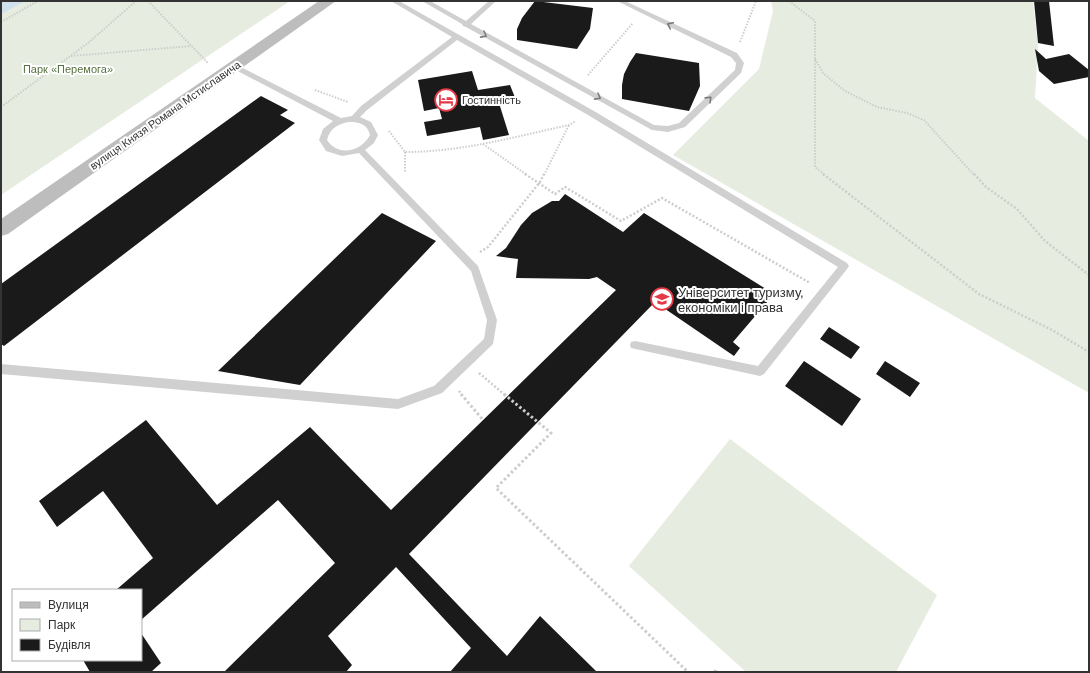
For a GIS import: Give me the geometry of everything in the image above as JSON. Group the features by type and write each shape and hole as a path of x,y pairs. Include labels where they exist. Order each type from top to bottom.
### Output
{"street":[{"name":"вулиця Князя Романа Мстиславича","path":"1,229 328,1"}],"lane":[{"path":"394,1 458,36 591,113 844,266 760,371 635,345"},
{"path":"425,1 465,25 652,127 668,129 682,125 738,70 740,63 734,55 620,1"},
{"path":"465,25 493,1"},
{"path":"354,119 364,108 458,36"},
{"path":"234,67 340,120"},
{"path":"354,119 364,121 373,129 374,135 372,140 360,150 344,153 336,152 325,145 323,140 327,129 340,120 354,119"},
{"path":"1,369 398,404 438,390 489,341 492,320 475,269 360,150"}],"path":[{"path":"1,22 38,1"},
{"path":"1,107 120,17 136,1"},
{"path":"148,1 209,64"},
{"path":"741,41 756,1"},
{"path":"789,1 815,21 815,166 979,294 1052,330 1089,352"},
{"path":"578,86 637,18"},
{"path":"70,56 191,46"},
{"path":"815,59 823,73 845,91 877,107 907,113 924,120 986,187 1017,209 1045,241 1089,275"},
{"path":"314,89 364,108 386,127 405,152 426,153 483,144 569,125 591,113"},
{"path":"478,253 488,247 540,182 569,125"},
{"path":"483,144 540,182 555,194 564,187 621,221 662,198 824,291"},
{"path":"477,372 551,433 496,488 688,672"}],"green space":[{"name":"Парк «Перемога»","path":"1,1 290,1 1,195"},
{"path":"771,1 1033,1 1038,46 1035,98 1089,141 1089,393 673,155 759,69 773,11"},
{"path":"730,439 937,595 896,672 746,672 629,566"}],"water":[{"path":"1,1 25,1 1,14"}],"building":[{"path":"535,1 593,8 590,29 577,49 517,40 517,29 522,18"},
{"path":"1034,1 1049,1 1054,46 1038,43"},
{"path":"1035,49 1046,59 1069,54 1089,70 1089,77 1054,84 1039,71"},
{"path":"636,53 699,63 700,86 689,111 622,99 624,74"},
{"path":"472,71 478,90 510,85 516,100 499,103 509,135 483,140 480,127 427,136 424,122 442,119 439,108 424,111 418,80"},
{"path":"261,96 288,110 280,115 295,123 4,346 1,344 1,284"},
{"path":"565,194 623,232 644,213 774,294 733,342 740,348 734,356 655,302 409,554 507,656 540,616 597,672 450,672 471,648 396,567 328,636 352,665 346,672 224,672 335,563 278,500 142,619 142,589 117,589 153,558 103,491 57,527 39,501 146,420 217,505 310,427 391,510 616,290 597,277 589,279 516,278 518,259 496,256 506,248 521,225 532,213 552,201 559,201"},
{"path":"382,213 436,241 300,385 218,371"},
{"path":"829,327 860,347 851,359 820,339"},
{"path":"804,361 861,399 842,426 785,386"},
{"path":"885,361 920,383 910,397 876,374"},
{"path":"142,634 161,663 151,672 90,672 84,661 142,661"}],"place":[{"name":"Гостинність","path":"446,100"},
{"name":"Університет туризму, економіки і права","path":"662,299"}]}
